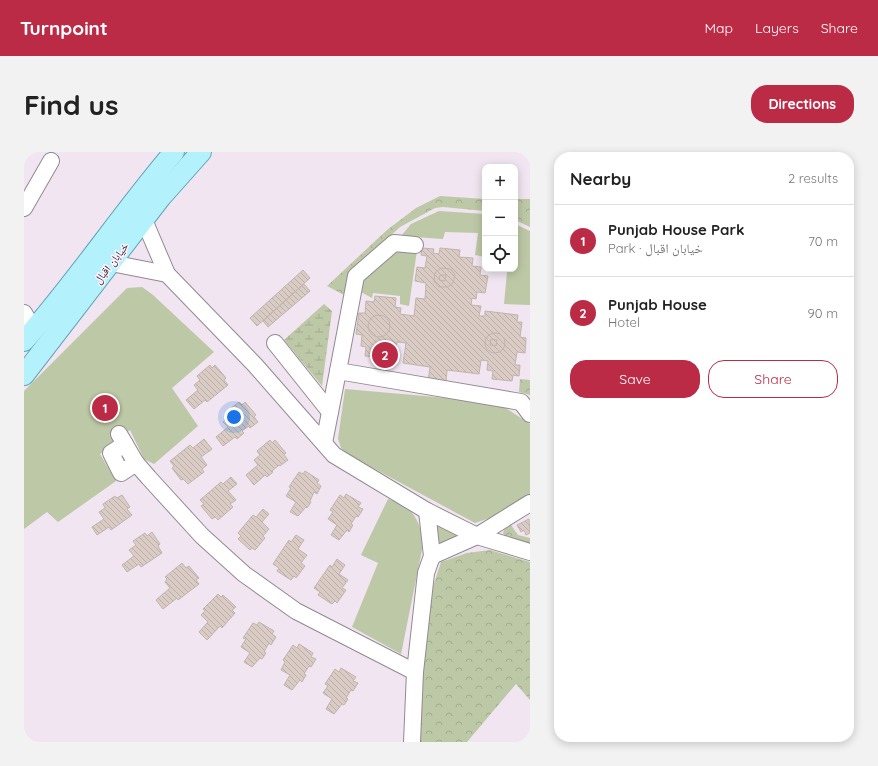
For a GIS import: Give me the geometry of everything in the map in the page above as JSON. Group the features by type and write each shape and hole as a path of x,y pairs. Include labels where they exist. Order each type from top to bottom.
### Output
{"main road":[{"name":"خیابان اقبال","path":"24,375 103,258 152,178 174,152"},
{"name":"خیابان اقبال","path":"29,336 103,258 144,220 161,197 201,152"}],"street":[{"path":"24,208 51,161"},
{"path":"144,220 167,274 255,365 334,454 427,512 478,536 530,552"},
{"path":"324,443 356,276 394,243 415,245"},
{"path":"103,258 167,274"},
{"path":"24,313 29,336"},
{"path":"275,343 330,412"},
{"path":"338,371 521,402 530,414"},
{"path":"122,439 136,463 202,536 244,574 296,611 415,672"},
{"path":"432,556 478,536 530,503"},
{"path":"412,742 415,672 426,573 432,556 427,512"}],"green space":[{"path":"440,196 482,199 482,211 443,207 435,208 400,227 388,238 346,296 327,286 387,230 416,208"},
{"path":"518,199 530,199 530,227 518,221"},
{"path":"439,211 482,214 482,256 475,255 478,233 445,232 443,239 401,236 411,224"},
{"path":"518,225 530,231 530,305 504,304 507,272 518,272"},
{"path":"394,248 417,250 409,306 400,304 400,296 373,293 372,298 361,292 360,280"},
{"path":"142,287 153,295 214,352 172,388 198,426 154,464 144,459 130,430 100,454 116,481 58,522 47,512 24,529 24,391 127,288"},
{"path":"324,304 332,311 322,386 284,340"},
{"path":"520,379 530,380 530,395 519,392"},
{"path":"345,389 481,401 504,407 530,424 530,496 507,512 475,523 349,455 341,448 338,439"},
{"path":"388,499 404,506 414,515 422,534 423,545 401,654 352,627 378,563 361,555"},
{"path":"436,525 460,536 438,546"},
{"path":"506,525 511,525 518,535 530,538 530,547 508,540 503,533"},
{"path":"490,550 530,562 530,700 516,684 467,742 413,742 431,593 441,562 467,553"}],"building":[{"path":"422,248 434,249 433,253 439,254 440,248 460,250 459,257 473,258 472,266 481,267 480,275 488,276 485,293 477,292 476,299 472,298 471,305 481,306 479,316 485,316 485,311 518,315 517,322 522,322 520,337 526,338 525,353 517,352 515,365 520,365 519,376 513,375 512,381 492,379 493,371 487,370 488,361 481,360 479,374 447,370 446,383 428,381 430,367 403,363 406,343 397,342 395,353 390,352 389,358 365,356 366,347 361,346 362,335 356,334 359,313 365,313 366,301 374,302 375,296 396,298 395,307 401,308 400,314 414,316 416,298 425,299 426,283 415,281 417,267 425,268 427,256 421,255","holes":["374,323 380,324 379,330 373,329"]},
{"path":"441,268 451,269 455,275 453,283 448,287 439,287 434,281 435,273"},
{"path":"303,270 310,278 257,326 250,318"},
{"path":"440,275 446,275 445,281 439,280"},
{"path":"304,284 310,291 268,327 263,321"},
{"path":"379,315 387,318 390,326 387,334 379,337 371,334 368,326 371,318"},
{"path":"495,333 502,336 505,343 502,350 495,353 488,350 485,343 488,336"},
{"path":"491,339 497,340 496,346 490,345"},
{"path":"210,365 212,368 215,365 226,378 224,380 228,385 207,402 205,400 194,409 186,400 198,390 194,385 200,380 197,376"},
{"path":"239,402 242,405 245,402 256,415 254,417 258,422 250,428 249,426 242,431 244,433 237,439 235,437 223,446 216,437 228,427 223,422 229,416 226,412"},
{"path":"204,439 212,449 201,457 207,465 202,469 204,472 188,484 183,479 181,480 172,468 174,466 170,461 190,445 193,448"},
{"path":"270,440 272,443 275,440 286,453 284,455 288,460 280,466 279,465 267,477 265,475 254,485 246,475 258,465 254,460 260,455 257,451"},
{"path":"305,471 319,480 317,483 321,486 317,494 314,492 310,501 311,502 307,508 306,507 298,516 290,512 296,502 286,496 291,488 289,487 299,472 303,474"},
{"path":"231,477 237,484 228,491 236,500 230,504 233,507 218,520 215,517 212,519 201,506 204,504 200,500 221,482 223,484"},
{"path":"346,494 361,503 358,507 363,509 351,524 353,525 349,532 347,530 339,540 331,535 337,525 328,519 333,512 330,510 340,495 344,498"},
{"path":"122,495 130,507 127,509 132,515 111,530 109,527 97,535 92,527 104,519 99,512 105,508 103,504 115,496 117,498"},
{"path":"263,509 269,514 262,522 269,529 263,536 265,538 255,550 252,548 250,550 238,539 241,536 238,533 253,515 256,517"},
{"path":"529,519 530,533 526,535 524,530 521,532 517,525"},
{"path":"152,532 160,544 158,546 162,553 141,567 139,564 127,572 122,565 134,556 129,550 136,545 133,541 145,533 147,536"},
{"path":"296,535 304,540 298,549 307,555 301,563 305,566 296,578 294,576 291,580 277,571 279,568 273,564 289,540 291,542"},
{"path":"337,559 345,565 339,574 348,580 342,588 346,590 337,603 335,601 332,604 318,595 320,592 314,588 330,565 332,567"},
{"path":"182,563 186,568 189,566 199,578 196,580 199,584 163,609 156,600 170,588 165,582 167,579 165,577"},
{"path":"218,594 221,597 223,595 236,607 232,610 235,613 222,628 220,626 207,640 199,632 208,622 201,615 205,611 203,609"},
{"path":"259,622 274,631 272,634 276,637 271,645 269,643 264,652 266,653 262,659 260,658 252,667 244,662 250,653 241,647 246,639 243,638 253,623 257,625"},
{"path":"299,644 313,653 311,657 316,659 304,674 306,675 302,682 300,680 292,690 284,685 290,675 281,670 285,662 283,660 293,645 297,648"},
{"path":"341,668 356,677 353,681 358,683 353,691 351,690 344,705 342,704 334,714 326,709 332,699 323,693 328,686 325,684 335,669 339,672"}],"place":[{"name":"Punjab House","path":"385,355"},
{"name":"Punjab House Park","path":"105,408"}]}
